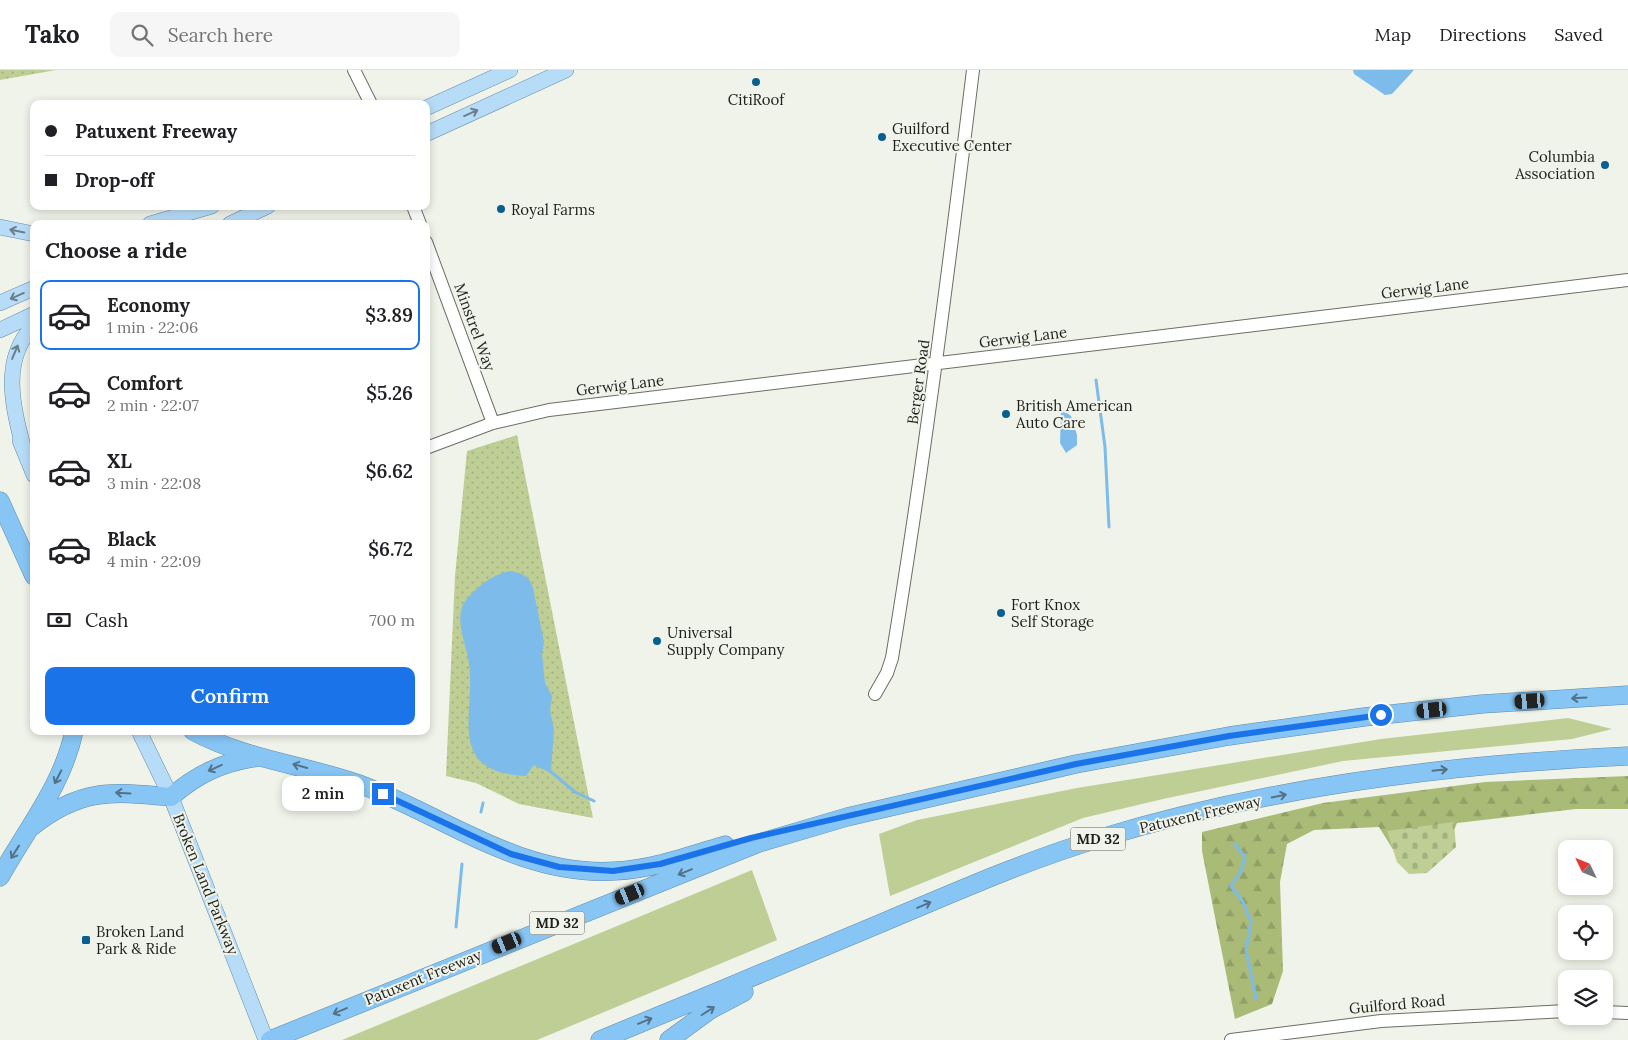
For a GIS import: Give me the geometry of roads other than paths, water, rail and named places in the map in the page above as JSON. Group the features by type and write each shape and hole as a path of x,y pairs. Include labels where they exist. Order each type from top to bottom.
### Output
{"highway":[{"path":"0,501 30,567"},
{"name":"Patuxent Freeway","path":"268,1040 751,846 847,817 1076,764 1229,736 1482,704 1628,695"},
{"path":"0,877 30,828 63,767 73,735"},
{"path":"204,735 262,757 341,778 395,798 511,854 534,862 590,871 620,871 660,864 751,838 847,817"},
{"name":"Patuxent Freeway","path":"600,1040 1057,852 1132,829 1310,790 1431,771 1553,760 1628,756"},
{"path":"30,828 58,807 92,795 115,793 172,797 194,779 218,766 262,757"},
{"path":"669,1040 685,1026 725,1002 894,918"}],"main road":[{"path":"430,106 510,70"},
{"path":"430,132 566,70"},
{"path":"164,220 199,210"},
{"path":"183,220 205,210"},
{"path":"238,220 260,210"},
{"path":"0,228 30,233"},
{"path":"0,303 30,290"},
{"path":"0,330 30,316"},
{"path":"24,450 11,399 8,371 17,345 30,330"},
{"path":"0,394 30,465"},
{"path":"0,496 30,552"},
{"name":"Broken Land Parkway","path":"141,735 172,797 268,1040"}],"street":[{"path":"354,70 369,100"},
{"name":"Berger Road","path":"875,694 887,673 892,658 937,364 973,70"},
{"name":"Minstrel Way","path":"430,253 493,423"},
{"name":"Gerwig Lane","path":"430,447 493,423 549,410 1628,280"},
{"name":"Guilford Road","path":"1232,1040 1381,1021 1438,1016 1558,1011"},
{"path":"1613,1012 1628,1013"}],"water":[{"path":"1353,70 1414,70 1392,94 1385,95 1354,74"},
{"path":"1064,411 1071,416 1077,435 1077,445 1066,453 1060,443 1061,413"},
{"path":"511,571 522,574 529,579 533,588 544,642 542,654 545,683 552,696 550,710 554,730 551,770 549,772 534,765 526,776 500,772 483,764 474,752 469,737 468,720 469,663 460,617 464,603 484,582 504,572"}],"waterway":[{"path":"1096,380 1105,447 1109,527"},
{"path":"550,771 575,792 594,801"},
{"path":"481,812 483,803"},
{"path":"1235,844 1245,857 1241,871 1231,886 1243,902 1251,922 1246,950 1256,999"},
{"path":"456,927 462,864"}],"place":[{"name":"CitiRoof","path":"756,82"},
{"name":"Guilford Executive Center","path":"882,137"},
{"name":"Columbia Association","path":"1605,165"},
{"name":"Royal Farms","path":"501,209"},
{"name":"British American Auto Care","path":"1006,414"},
{"name":"Fort Knox Self Storage","path":"1001,613"},
{"name":"Universal Supply Company","path":"657,641"},
{"name":"Broken Land Park & Ride","path":"86,940"}]}
